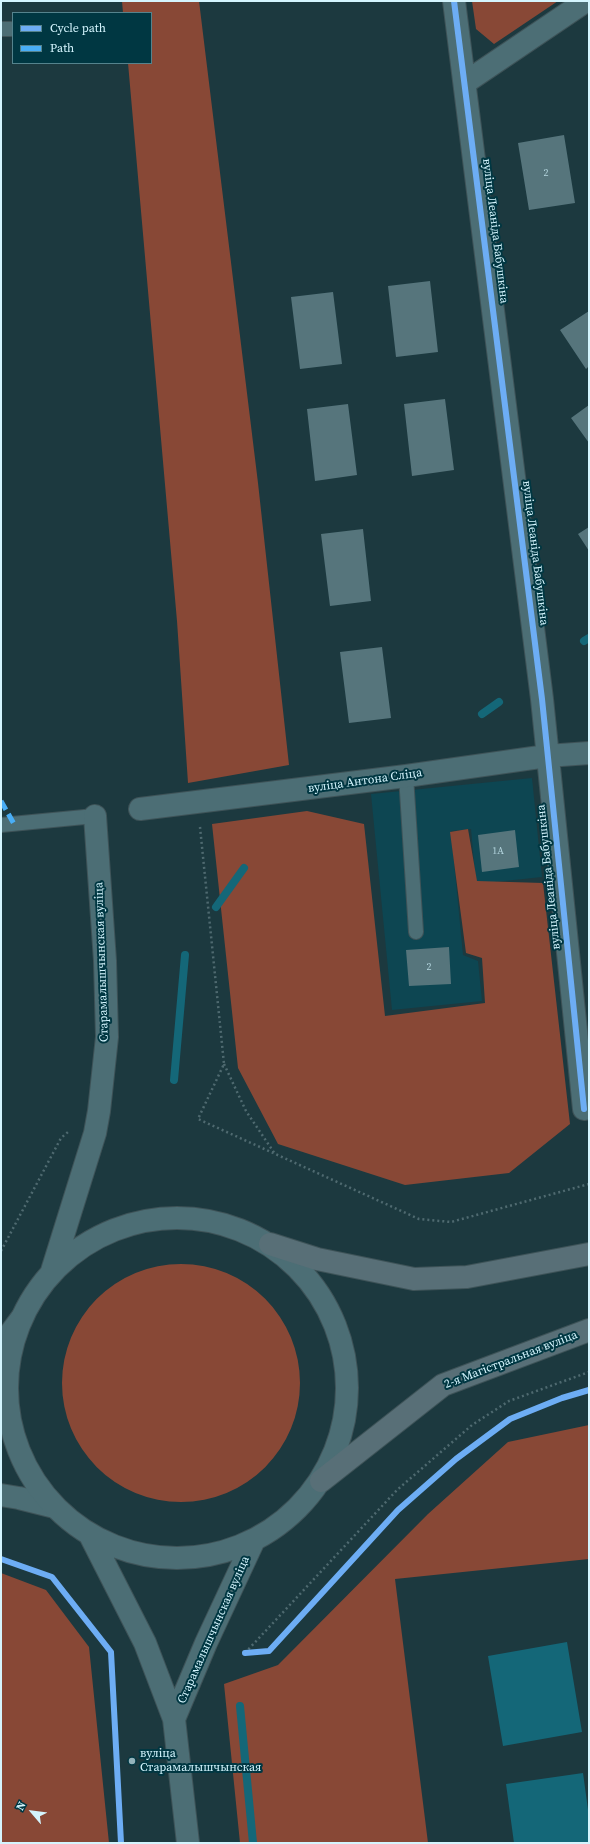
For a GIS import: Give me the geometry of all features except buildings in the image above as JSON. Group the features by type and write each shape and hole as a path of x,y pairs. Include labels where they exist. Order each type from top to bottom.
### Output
{"main road":[{"name":"вуліца Леаніда Бабушкіна","path":"454,1 466,82 542,699 584,1108"},
{"path":"466,82 586,1"},
{"name":"вуліца Антона Сліца","path":"140,809 406,776 547,756 589,753"},
{"name":"Старамалышчынская вуліца","path":"52,1271 94,1133 99,1111 106,1037 105,961 95,816"},
{"name":"Старамалышчынская вуліца","path":"20,1320 7,1372 10,1422 22,1459 55,1507 71,1522 90,1535 136,1554 185,1559 221,1553 254,1540 291,1515 321,1481 336,1452 345,1420 348,1385 344,1350 327,1304 307,1276 270,1244 233,1226 203,1218 172,1217 133,1222 91,1240 52,1271"},
{"path":"270,1244 317,1259 414,1279 467,1277 589,1254"},
{"path":"1,1346 20,1320 36,1291 52,1271"},
{"name":"2-я Магістральная вуліца","path":"321,1481 443,1385 589,1330"},
{"path":"1,1495 55,1507"},
{"name":"Старамалышчынская вуліца","path":"90,1535 145,1642 174,1719 188,1843"},
{"name":"Старамалышчынская вуліца","path":"174,1719 206,1643 254,1540"}],"lane":[{"path":"406,776 416,932"},
{"path":"1,825 95,816"}],"path":[{"path":"198,803 224,1064 246,1111 275,1154"},
{"path":"224,1064 198,1119 419,1218 451,1222 589,1184"},
{"path":"1,1251 61,1138 73,1128"},
{"path":"245,1653 397,1490 472,1425 509,1401 589,1372"},
{"path":"1,1559 52,1577 111,1652 121,1843"},
{"path":"245,1653 257,1652"}],"shaded area":[{"path":"122,1 199,1 258,483 289,765 188,783 177,621 128,64 152,64 152,12 123,12"},
{"path":"472,1 558,1 494,44 476,29"},
{"path":"532,778 542,877 476,884 471,829 451,831 463,955 478,961 482,1001 392,1010 371,794"},
{"path":"307,811 364,824 385,1016 485,1003 482,958 466,953 450,832 468,829 477,881 543,883 570,1124 509,1173 405,1185 278,1144 238,1068 212,824"},
{"path":"181,1264 204,1266 226,1273 247,1284 265,1299 280,1317 291,1338 298,1360 300,1383 298,1406 291,1428 280,1449 265,1467 247,1482 226,1493 204,1500 181,1502 158,1500 136,1493 115,1482 97,1467 82,1449 71,1428 64,1406 62,1383 64,1360 71,1338 82,1317 97,1299 115,1284 136,1273 158,1266"},
{"path":"589,1425 589,1559 395,1579 428,1843 240,1843 224,1684 278,1665 428,1514 508,1442"},
{"path":"1,1573 46,1590 89,1647 109,1843 1,1843"},
{"path":"567,1642 582,1732 503,1746 488,1656"},
{"path":"583,1773 589,1817 589,1843 514,1843 506,1784"}],"waterway":[{"path":"584,641 589,638"},
{"path":"482,714 499,702"},
{"path":"216,907 244,868"},
{"path":"174,1080 185,955"},
{"path":"240,1706 253,1843"}],"marked path":[{"path":"1,801 14,824"}],"cycle path":[{"path":"454,1 542,699 584,1109"},
{"path":"245,1653 269,1651 398,1510 456,1459 510,1419 562,1398 589,1390"},
{"path":"1,1559 52,1577 111,1652 121,1843"}],"place":[{"name":"вуліца Старамалышчынская","path":"132,1761"}]}
